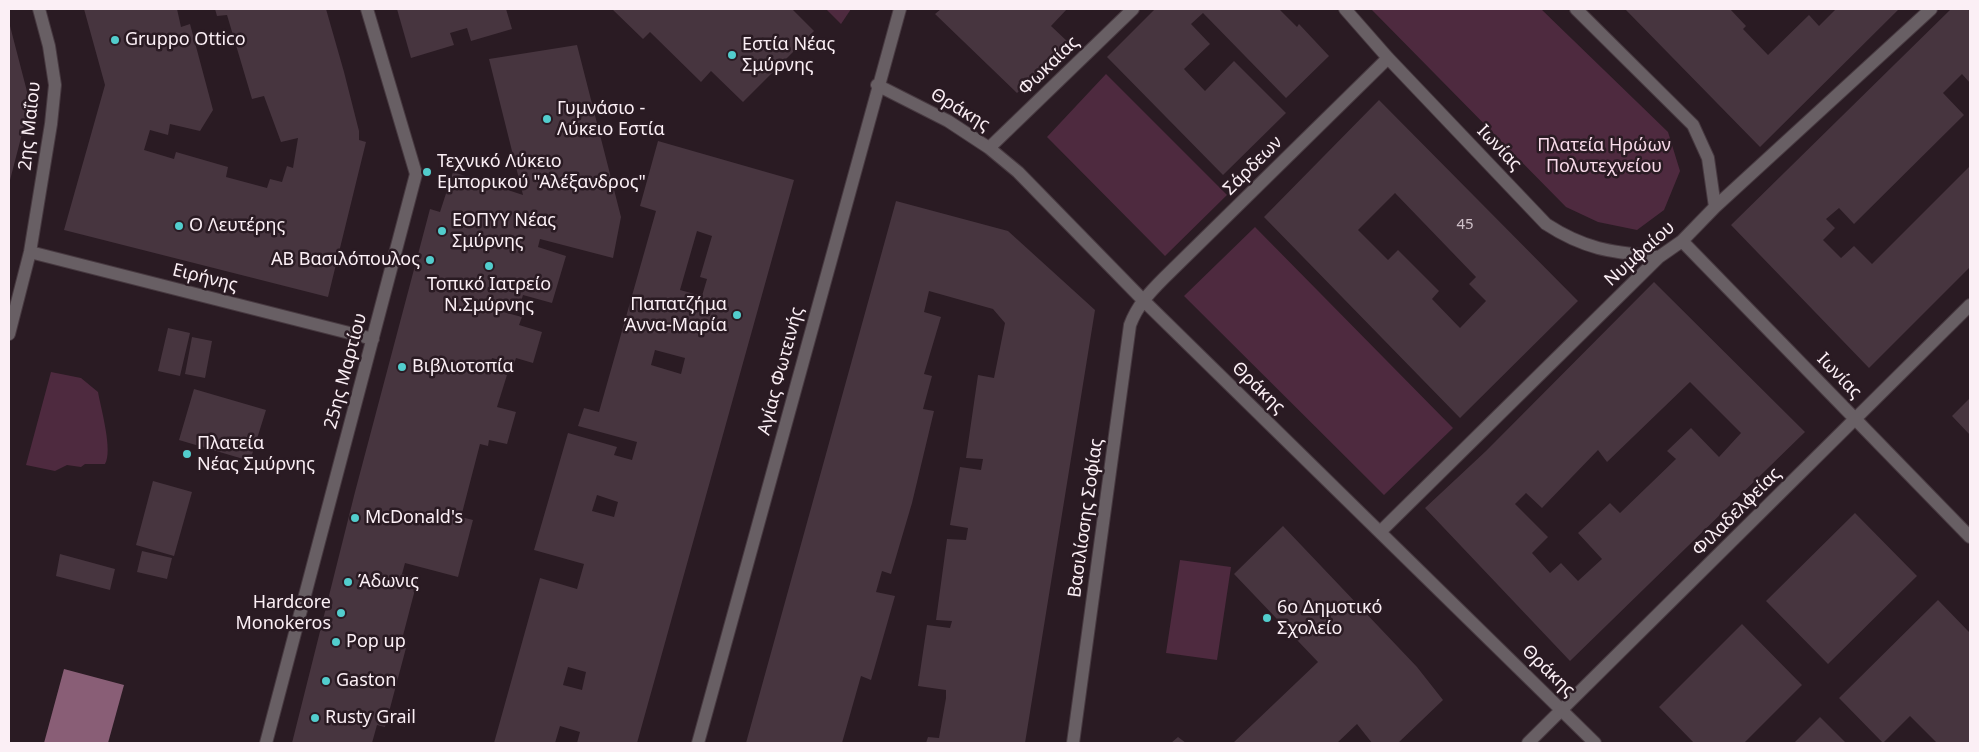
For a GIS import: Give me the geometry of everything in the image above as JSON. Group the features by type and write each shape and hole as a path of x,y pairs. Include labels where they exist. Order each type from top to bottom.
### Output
{"street":[{"name":"2ης Μαΐου","path":"9,334 30,252 51,124 55,85 49,46 39,9"},
{"name":"25ης Μαρτίου","path":"266,743 416,174 367,9"},
{"name":"Αγίας Φωτεινής","path":"698,743 877,86 900,9"},
{"name":"Φωκαίας","path":"989,148 1134,9"},
{"name":"Ιωνίας","path":"1346,9 1388,58 1546,224 1567,238 1594,248 1659,257"},
{"path":"1576,9 1693,125 1708,158 1715,207"},
{"name":"Νυμφαίου","path":"1380,532 1659,257 1682,241 1715,207 1930,9"},
{"name":"Σάρδεων","path":"1143,300 1388,58"},
{"name":"Θράκης","path":"877,86 932,112 989,148 1018,172 1143,300 1595,743"},
{"name":"Ιωνίας","path":"1682,241 1970,537"},
{"name":"Ειρήνης","path":"30,252 373,339"},
{"name":"Βασιλίσσης Σοφίας","path":"1073,743 1130,326 1143,300"},
{"name":"Φιλαδελφείας","path":"1528,743 1970,305"}],"green space":[{"path":"826,9 851,9 841,24"},
{"name":"Πλατεία Ηρώων Πολυτεχνείου","path":"1371,9 1541,9 1668,132 1680,171 1664,210 1637,230 1598,222 1566,207"},
{"path":"1106,74 1227,195 1165,256 1047,137"},
{"path":"1255,227 1453,428 1384,495 1184,296"},
{"path":"51,372 81,378 98,392 108,450 105,464 85,464 81,467 67,465 55,471 26,465"},
{"path":"1180,560 1231,567 1217,660 1166,653"}],"shaded area":[{"path":"64,669 124,685 108,743 44,743"}],"building":[{"path":"84,9 177,9 181,27 190,24 213,110 200,131 170,124 168,135 150,130 144,150 174,159 176,152 228,167 226,177 267,188 270,179 282,182 287,166 293,168 298,138 281,142 264,96 252,99 227,15 217,16 215,9 326,9 359,131 359,140 366,142 328,297 64,230 105,85"},
{"path":"397,9 506,9 512,29 471,41 467,28 450,33 454,45 411,58"},
{"name":"Εστία Νέας Σμύρνης","path":"612,9 792,9 814,31 743,102 711,71 701,82 650,32 643,39"},
{"path":"941,9 1067,9 1051,26 1069,43 1017,93 935,14"},
{"path":"1155,9 1279,9 1297,27 1299,24 1329,56 1286,98 1203,13 1191,24 1210,44 1184,69 1205,91 1234,61 1286,113 1223,175 1107,57"},
{"path":"1625,9 1730,9 1746,26 1743,29 1768,55 1809,15 1819,26 1836,9 1899,9 1760,147"},
{"path":"1951,9 1970,9 1970,83 1962,74 1943,93 1964,115 1854,224 1839,208 1826,219 1835,228 1823,240 1841,258 1854,246 1872,264 1970,166 1970,267 1869,368 1731,225"},
{"path":"9,22 30,103 9,184"},
{"path":"577,45 621,217 613,258 540,239 538,247 566,256 552,303 523,295 520,305 506,301 503,312 522,317 519,325 542,332 533,363 516,358 514,364 492,358 489,370 507,375 497,407 516,412 507,444 489,440 488,446 480,444 461,517 473,520 458,577 405,563 402,574 418,578 400,647 406,648 385,727 377,725 372,743 292,743 355,492 430,209 440,212 453,172 523,195 489,59"},
{"path":"1379,100 1578,301 1460,418 1264,217","holes":["1395,193 1476,277 1469,284 1486,301 1460,328 1432,299 1439,291 1398,250 1388,260 1358,230"]},
{"path":"658,141 794,180 637,743 577,743 580,732 560,726 555,743 494,743 540,578 577,589 584,564 534,550 568,433 617,447 614,455 632,460 637,442 578,426 584,408 599,412 656,211 640,206","holes":["697,231 712,236 700,277 707,279 702,296 680,290","655,350 685,358 681,374 651,365","597,495 618,502 614,517 592,511","568,667 586,672 582,690 563,685"]},
{"path":"896,201 1008,231 1095,310 1025,743 926,743 928,737 939,738 946,698 946,690 918,686 927,625 950,628 952,621 936,620 947,539 966,540 968,528 950,525 960,467 981,470 983,459 966,458 978,375 994,378 1005,323 993,309 929,291 924,312 941,317 924,374 932,376 923,409 934,411 912,503 891,574 882,571 876,592 895,596 871,680 861,676 842,743 746,743"},
{"path":"1654,282 1805,432 1570,661 1425,508 1486,451","holes":["1690,382 1741,433 1719,457 1691,428 1667,451 1676,459 1620,513 1610,503 1578,533 1602,559 1578,581 1561,563 1550,573 1532,553 1548,537 1515,504 1526,493 1542,508 1598,450 1607,462"]},
{"path":"168,328 190,333 180,376 158,371"},
{"path":"192,337 212,341 205,378 185,374"},
{"path":"194,389 266,410 250,461 179,440"},
{"path":"1970,398 1970,435 1952,416"},
{"path":"153,481 192,492 174,556 136,545"},
{"path":"1855,513 1917,576 1828,664 1766,601"},
{"path":"1283,526 1417,667 1443,700 1398,743 1372,743 1357,724 1337,743 1233,743 1318,662 1234,574"},
{"path":"142,551 172,558 167,579 137,572"},
{"path":"60,554 115,569 110,590 56,576"},
{"path":"1938,600 1970,633 1970,743 1937,743 1910,716 1883,743 1839,698"},
{"path":"1742,624 1802,685 1744,743 1694,743 1659,707"},
{"path":"1820,717 1846,743 1794,743"},
{"path":"1178,737 1186,743 1171,743"}],"place":[{"name":"Gruppo Ottico","path":"115,40"},
{"name":"Εστία Νέας Σμύρνης","path":"732,55"},
{"name":"Γυμνάσιο - Λύκειο Εστία","path":"547,119"},
{"name":"Τεχνικό Λύκειο Εμπορικού \"Αλέξανδρος\"","path":"427,172"},
{"name":"Ο Λευτέρης","path":"179,226"},
{"name":"ΕΟΠΥΥ Νέας Σμύρνης","path":"442,231"},
{"name":"ΑΒ Βασιλόπουλος","path":"430,260"},
{"name":"Τοπικό Ιατρείο Ν.Σμύρνης","path":"489,266"},
{"name":"Παπατζήμα Άννα-Μαρία","path":"737,315"},
{"name":"Βιβλιοτοπία","path":"402,367"},
{"name":"Πλατεία Νέας Σμύρνης","path":"187,454"},
{"name":"McDonald's","path":"355,518"},
{"name":"Άδωνις","path":"348,582"},
{"name":"Hardcore Monokeros","path":"341,613"},
{"name":"6ο Δημοτικό Σχολείο","path":"1267,618"},
{"name":"Pop up","path":"336,642"},
{"name":"Gaston","path":"326,681"},
{"name":"Rusty Grail","path":"315,718"}]}
